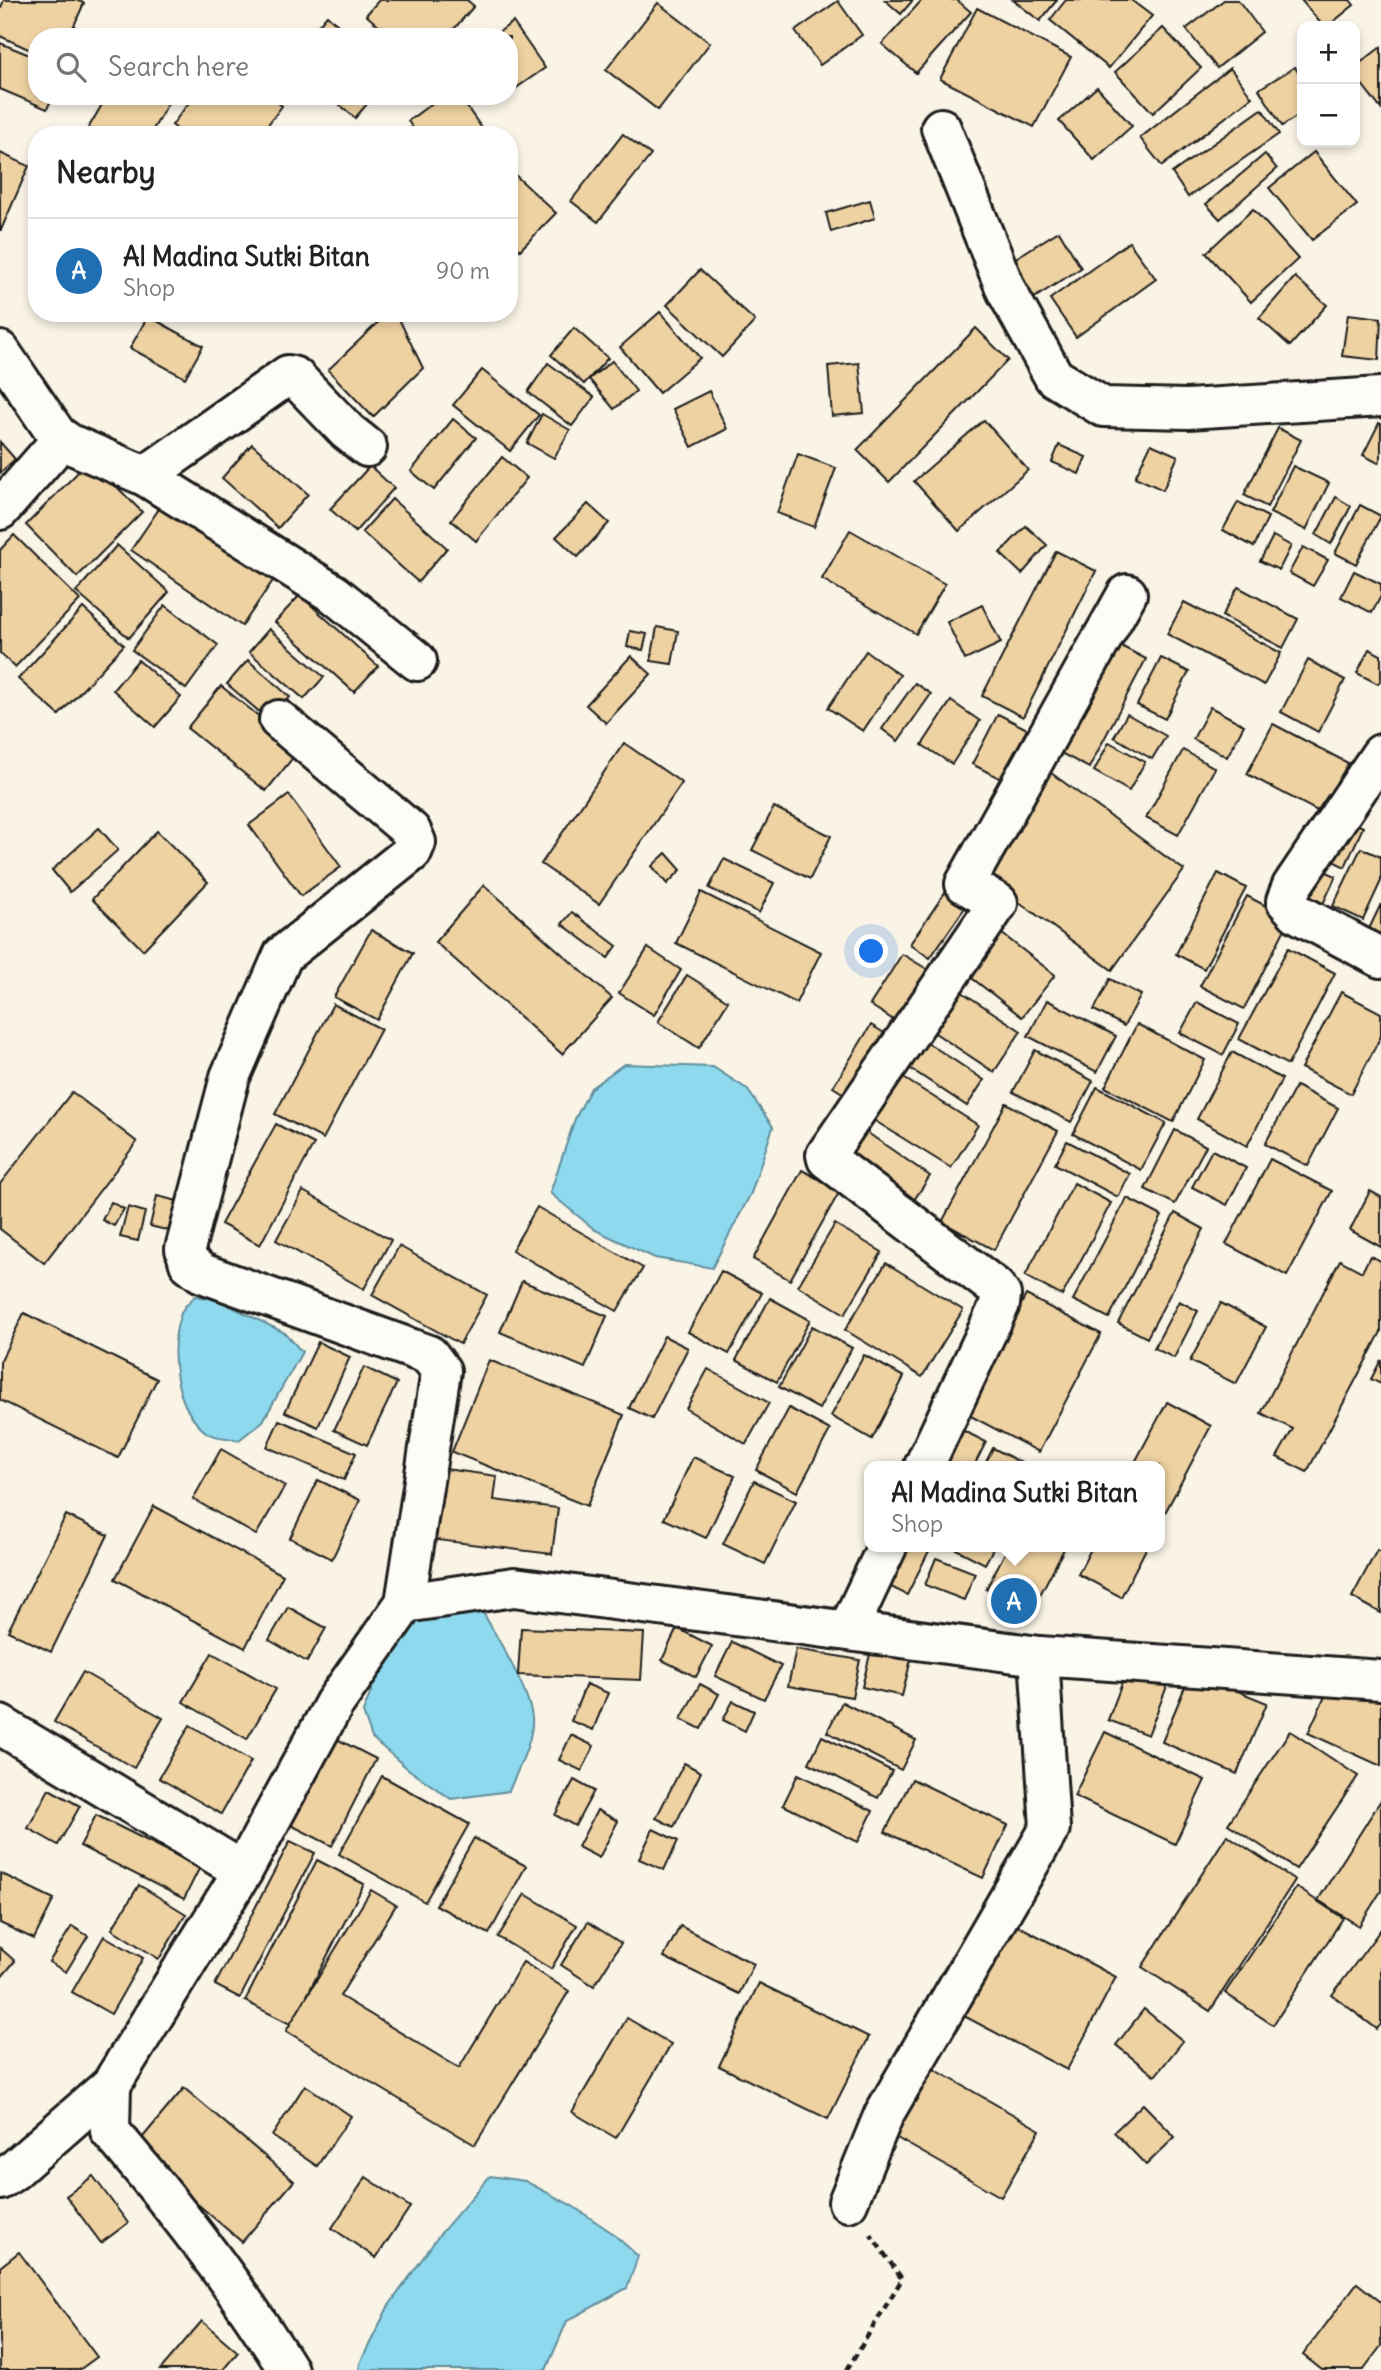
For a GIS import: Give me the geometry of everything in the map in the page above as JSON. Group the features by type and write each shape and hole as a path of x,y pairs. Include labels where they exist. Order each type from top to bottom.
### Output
{"street":[{"path":"942,128 1006,290 1054,377 1103,407 1188,409 1381,397"},
{"path":"0,351 62,439 145,476 334,594 417,661"},
{"path":"145,476 288,375 295,377 346,431 366,447"},
{"path":"0,510 62,439"},
{"path":"926,1461 1000,1304 1001,1295 995,1287 827,1159 826,1155 998,903 965,884 1127,594"},
{"path":"0,2180 111,2085 243,1871 334,1704 405,1603 441,1371 429,1355 202,1273 189,1263 185,1249 230,1077 283,955 412,852 416,842 411,831 279,720"},
{"path":"1381,754 1292,886 1286,901 1297,913 1381,958"},
{"path":"848,1630 885,1552"},
{"path":"405,1603 514,1587 1039,1656 1381,1680"},
{"path":"848,2202 884,2114 1050,1828 1039,1656"},
{"path":"0,1725 243,1871"},
{"path":"111,2085 110,2131 162,2190 218,2264 288,2370"}],"path":[{"path":"847,2370 902,2279 848,2202"}],"water":[{"path":"624,1064 713,1067 747,1089 773,1127 751,1193 712,1268 655,1258 595,1230 550,1193 575,1119 591,1088"},
{"path":"195,1296 216,1299 285,1333 302,1352 263,1421 239,1440 207,1433 187,1409 181,1394 175,1361 177,1328 182,1310"},
{"path":"478,1603 524,1691 532,1727 509,1791 451,1799 408,1769 372,1738 363,1712 387,1651 410,1621"},
{"path":"490,2176 525,2181 571,2205 611,2232 638,2256 627,2288 567,2321 546,2370 359,2370 388,2307 440,2234"}],"building":[{"path":"4,0 76,0 84,3 73,28 28,28 28,49 0,36 0,10"},
{"path":"379,0 467,0 474,6 455,28 381,28 366,15"},
{"path":"885,0 913,0 901,14"},
{"path":"922,0 957,0 971,12 916,73 882,44"},
{"path":"1013,0 1057,0 1040,21"},
{"path":"1066,0 1131,0 1152,16 1109,68 1050,20"},
{"path":"1224,0 1238,0 1262,32 1217,68 1186,29"},
{"path":"1301,0 1350,0 1354,5 1334,21 1319,21"},
{"path":"838,1 862,35 820,65 795,31"},
{"path":"658,3 710,43 658,110 606,70"},
{"path":"977,8 1071,57 1034,127 940,79"},
{"path":"327,15 341,28 316,28"},
{"path":"513,22 517,28 505,28"},
{"path":"1163,28 1201,68 1153,113 1115,72"},
{"path":"518,29 545,68 518,87"},
{"path":"0,43 28,54 28,101 0,89"},
{"path":"1381,47 1381,109 1360,82 1360,63"},
{"path":"1295,67 1297,116 1282,126 1259,89"},
{"path":"1230,68 1252,97 1162,166 1140,138"},
{"path":"1097,87 1132,126 1094,160 1059,121"},
{"path":"102,105 167,105 155,126 90,126"},
{"path":"187,105 282,106 267,126 172,125"},
{"path":"340,105 366,105 355,118"},
{"path":"430,105 465,105 480,126 412,126 408,121"},
{"path":"1262,109 1279,134 1188,197 1172,173"},
{"path":"623,134 651,155 598,222 571,201"},
{"path":"1314,152 1357,205 1312,240 1269,188"},
{"path":"0,153 28,166 28,168 0,230"},
{"path":"1265,154 1277,169 1220,219 1206,204"},
{"path":"518,178 556,213 520,250 518,248"},
{"path":"870,200 875,218 831,232 826,213"},
{"path":"1253,209 1298,259 1251,302 1206,253"},
{"path":"1059,231 1081,268 1034,298 1011,261"},
{"path":"1129,242 1156,279 1076,337 1050,299"},
{"path":"700,270 755,321 722,357 667,305"},
{"path":"1295,277 1327,305 1290,346 1259,318"},
{"path":"660,312 700,358 659,393 620,347"},
{"path":"1348,314 1381,318 1379,360 1342,356"},
{"path":"145,322 159,322 203,346 185,378 130,348"},
{"path":"379,322 400,322 423,368 373,417 328,370"},
{"path":"574,328 608,358 584,384 551,355"},
{"path":"976,328 1008,360 889,482 857,450"},
{"path":"612,361 636,391 614,409 589,379"},
{"path":"548,363 594,397 572,426 528,392"},
{"path":"859,363 864,413 832,416 828,366"},
{"path":"482,370 539,415 510,451 453,405"},
{"path":"709,391 727,429 692,447 673,409"},
{"path":"542,414 570,430 554,458 527,443"},
{"path":"453,419 476,438 434,490 411,471"},
{"path":"984,420 1028,470 959,531 914,481"},
{"path":"1379,423 1381,457 1378,463 1363,455"},
{"path":"1278,428 1301,440 1267,507 1244,495"},
{"path":"0,442 15,459 0,473"},
{"path":"252,444 308,494 278,528 222,478"},
{"path":"1151,444 1178,456 1163,490 1135,477"},
{"path":"1059,445 1086,457 1079,474 1052,462"},
{"path":"798,454 836,468 814,527 777,513"},
{"path":"502,457 527,478 476,541 451,520"},
{"path":"90,460 142,512 77,577 26,525"},
{"path":"370,466 394,488 355,532 330,509"},
{"path":"1293,466 1329,483 1306,530 1270,513"},
{"path":"1336,497 1351,506 1331,544 1316,535"},
{"path":"392,499 447,548 418,582 362,532"},
{"path":"165,500 276,576 242,626 131,550"},
{"path":"1238,502 1268,517 1254,547 1223,530"},
{"path":"588,504 609,523 578,557 556,537"},
{"path":"1360,505 1381,516 1356,564 1335,553"},
{"path":"1026,526 1047,545 1022,574 1000,553"},
{"path":"850,530 945,584 916,634 822,579"},
{"path":"14,535 80,600 15,667 0,653 0,550"},
{"path":"1273,536 1291,546 1279,570 1260,561"},
{"path":"117,545 169,592 129,638 76,592"},
{"path":"1303,547 1328,560 1313,586 1289,573"},
{"path":"1056,551 1096,571 1023,717 982,696"},
{"path":"1354,571 1381,584 1381,596 1372,613 1341,597"},
{"path":"1238,587 1298,619 1283,648 1222,616"},
{"path":"300,595 378,666 354,692 275,622"},
{"path":"1184,602 1281,653 1264,685 1167,634"},
{"path":"165,605 218,645 186,689 132,650"},
{"path":"982,605 1001,643 965,660 947,622"},
{"path":"83,608 124,645 59,715 18,679"},
{"path":"657,627 678,631 672,664 651,661"},
{"path":"269,629 324,677 304,699 249,652"},
{"path":"630,631 647,634 643,650 627,647"},
{"path":"1115,643 1146,659 1089,768 1057,751"},
{"path":"1369,649 1381,655 1381,679 1378,684 1357,673"},
{"path":"866,651 900,675 863,731 828,708"},
{"path":"631,656 651,674 606,723 586,705"},
{"path":"1161,658 1189,672 1165,719 1137,705"},
{"path":"138,660 181,697 155,727 113,690"},
{"path":"248,660 290,697 270,721 227,684"},
{"path":"1308,660 1345,680 1318,732 1281,712"},
{"path":"915,683 931,694 898,741 882,729"},
{"path":"221,686 300,749 266,791 187,728"},
{"path":"951,701 980,721 952,764 922,745"},
{"path":"1210,707 1244,725 1227,757 1193,739"},
{"path":"998,714 1027,729 1001,779 972,764"},
{"path":"1127,714 1166,736 1152,759 1114,737"},
{"path":"1273,724 1348,763 1321,813 1247,774"},
{"path":"1109,742 1145,762 1129,791 1094,771"},
{"path":"624,743 682,783 599,904 541,864"},
{"path":"1183,750 1215,768 1178,835 1146,818"},
{"path":"1047,770 1184,870 1112,970 975,870"},
{"path":"289,795 341,867 301,896 249,825"},
{"path":"774,807 831,836 810,879 752,850"},
{"path":"1350,821 1363,827 1345,867 1331,860"},
{"path":"99,828 118,850 70,892 52,870"},
{"path":"157,831 208,882 143,950 92,899"},
{"path":"1361,848 1381,857 1381,881 1363,920 1333,906"},
{"path":"666,853 681,870 667,884 652,866"},
{"path":"724,859 774,883 759,913 709,888"},
{"path":"1320,869 1336,876 1323,904 1307,897"},
{"path":"1218,873 1246,888 1204,969 1176,954"},
{"path":"484,885 612,998 562,1054 435,942"},
{"path":"948,888 968,903 930,958 910,944"},
{"path":"701,892 821,952 796,1003 676,943"},
{"path":"1247,896 1290,919 1244,1009 1200,986"},
{"path":"1381,904 1381,937 1368,931"},
{"path":"572,912 617,946 608,958 562,924"},
{"path":"371,930 413,953 377,1020 334,997"},
{"path":"1001,933 1055,975 1022,1017 968,975"},
{"path":"648,948 681,970 654,1015 619,993"},
{"path":"1288,948 1335,973 1288,1065 1239,1039"},
{"path":"902,954 932,972 900,1024 870,1005"},
{"path":"687,975 728,1001 699,1048 658,1022"},
{"path":"1110,979 1141,995 1124,1026 1094,1010"},
{"path":"956,988 1021,1031 994,1072 929,1029"},
{"path":"1341,992 1381,1013 1381,1036 1351,1094 1301,1068"},
{"path":"1047,1000 1116,1036 1097,1072 1028,1036"},
{"path":"1197,1002 1239,1024 1223,1055 1180,1033"},
{"path":"333,1004 381,1029 323,1139 275,1114"},
{"path":"1137,1024 1205,1060 1173,1122 1105,1087"},
{"path":"871,1025 891,1037 852,1099 833,1087"},
{"path":"919,1037 984,1080 967,1106 902,1063"},
{"path":"1035,1050 1093,1081 1071,1122 1013,1092"},
{"path":"1232,1052 1282,1079 1247,1146 1197,1119"},
{"path":"894,1072 978,1125 951,1168 867,1116"},
{"path":"1296,1086 1338,1108 1308,1166 1265,1144"},
{"path":"1097,1087 1166,1123 1141,1170 1073,1134"},
{"path":"72,1092 137,1142 44,1263 0,1229 0,1184"},
{"path":"1006,1103 1058,1131 994,1250 942,1222"},
{"path":"276,1124 314,1144 260,1245 221,1224"},
{"path":"1175,1130 1206,1146 1175,1204 1145,1189"},
{"path":"865,1131 930,1176 914,1200 848,1154"},
{"path":"1067,1141 1130,1174 1118,1197 1055,1164"},
{"path":"1212,1150 1246,1168 1227,1205 1192,1187"},
{"path":"1270,1159 1332,1191 1287,1276 1226,1244"},
{"path":"802,1170 840,1191 790,1280 753,1259"},
{"path":"1074,1183 1111,1203 1062,1296 1025,1276"},
{"path":"303,1191 391,1240 364,1289 276,1240"},
{"path":"1370,1191 1381,1197 1381,1247 1350,1230"},
{"path":"157,1196 182,1202 174,1232 150,1226"},
{"path":"1127,1198 1162,1216 1109,1318 1073,1300"},
{"path":"111,1202 124,1209 114,1226 102,1220"},
{"path":"128,1207 145,1212 138,1241 120,1237"},
{"path":"537,1207 643,1268 617,1311 512,1250"},
{"path":"1175,1213 1204,1229 1147,1338 1118,1323"},
{"path":"835,1224 882,1252 845,1314 798,1286"},
{"path":"399,1246 487,1295 460,1344 372,1295"},
{"path":"1370,1256 1381,1261 1381,1332 1307,1472 1277,1457 1293,1429 1261,1413 1340,1260 1362,1272"},
{"path":"886,1263 963,1310 922,1377 845,1330"},
{"path":"721,1271 762,1293 729,1354 688,1332"},
{"path":"522,1281 607,1316 585,1368 500,1332"},
{"path":"1026,1295 1101,1334 1039,1452 965,1413"},
{"path":"770,1298 810,1320 777,1382 736,1360"},
{"path":"1179,1301 1198,1311 1174,1358 1154,1348"},
{"path":"1221,1303 1266,1327 1236,1384 1190,1361"},
{"path":"24,1313 157,1379 118,1458 0,1400 0,1362"},
{"path":"812,1326 852,1348 819,1409 779,1387"},
{"path":"664,1336 688,1348 652,1419 629,1408"},
{"path":"318,1342 350,1357 318,1427 285,1412"},
{"path":"864,1355 904,1377 872,1439 831,1416"},
{"path":"489,1360 624,1415 587,1506 452,1452"},
{"path":"1381,1360 1381,1384 1371,1379"},
{"path":"364,1367 397,1383 367,1445 334,1430"},
{"path":"708,1369 769,1403 746,1444 686,1409"},
{"path":"1167,1402 1211,1426 1165,1513 1165,1461 1136,1461"},
{"path":"789,1408 830,1430 797,1492 756,1470"},
{"path":"279,1420 356,1453 344,1480 267,1447"},
{"path":"954,1426 986,1442 976,1461 936,1461"},
{"path":"993,1448 1018,1461 986,1461"},
{"path":"221,1449 285,1486 256,1535 193,1499"},
{"path":"693,1457 735,1476 706,1538 664,1519"},
{"path":"438,1468 497,1476 494,1500 558,1508 552,1554 429,1539"},
{"path":"318,1480 360,1500 332,1559 290,1538"},
{"path":"754,1481 796,1501 765,1564 723,1544"},
{"path":"154,1506 283,1575 245,1648 115,1579"},
{"path":"66,1515 108,1535 51,1652 8,1631"},
{"path":"1377,1550 1381,1553 1381,1613 1352,1597"},
{"path":"888,1552 928,1552 907,1595 875,1579"},
{"path":"962,1552 991,1552 985,1564"},
{"path":"1005,1552 1062,1552 1031,1612 986,1589"},
{"path":"1089,1552 1144,1552 1121,1597 1078,1574"},
{"path":"936,1558 975,1573 964,1600 925,1585"},
{"path":"288,1607 326,1628 307,1662 269,1640"},
{"path":"521,1628 644,1633 641,1680 518,1675"},
{"path":"677,1628 712,1646 696,1677 662,1660"},
{"path":"732,1642 781,1666 764,1699 715,1676"},
{"path":"872,1646 912,1655 902,1696 862,1687"},
{"path":"796,1649 860,1660 852,1697 788,1686"},
{"path":"212,1653 276,1689 247,1739 183,1702"},
{"path":"1129,1665 1169,1681 1148,1735 1108,1720"},
{"path":"83,1672 163,1718 134,1768 54,1722"},
{"path":"1191,1672 1267,1703 1237,1774 1162,1742"},
{"path":"1334,1677 1381,1698 1381,1766 1308,1733"},
{"path":"586,1684 608,1693 593,1730 571,1721"},
{"path":"700,1684 719,1694 701,1729 681,1719"},
{"path":"733,1701 754,1711 745,1731 723,1720"},
{"path":"842,1702 916,1740 901,1770 827,1732"},
{"path":"190,1725 251,1761 221,1814 159,1778"},
{"path":"1290,1731 1358,1776 1296,1869 1228,1824"},
{"path":"1105,1732 1205,1780 1175,1844 1074,1796"},
{"path":"571,1735 594,1746 582,1771 559,1760"},
{"path":"822,1736 892,1771 878,1798 809,1763"},
{"path":"333,1737 376,1759 332,1846 289,1824"},
{"path":"684,1763 701,1772 674,1827 656,1818"},
{"path":"798,1774 873,1811 858,1842 783,1805"},
{"path":"382,1776 469,1824 425,1902 339,1854"},
{"path":"912,1779 1008,1825 983,1878 885,1832"},
{"path":"574,1780 594,1791 575,1826 555,1815"},
{"path":"49,1789 80,1806 58,1845 28,1828"},
{"path":"1381,1800 1381,1891 1359,1926 1318,1900"},
{"path":"597,1810 618,1821 599,1858 578,1847"},
{"path":"96,1815 200,1867 184,1899 80,1846"},
{"path":"653,1829 678,1841 664,1870 639,1859"},
{"path":"1227,1835 1295,1880 1210,2011 1142,1967"},
{"path":"474,1838 526,1866 489,1934 436,1905"},
{"path":"290,1841 315,1853 240,1998 215,1985"},
{"path":"317,1860 364,1884 292,2025 245,2001"},
{"path":"0,1873 54,1899 34,1939 0,1923"},
{"path":"139,1885 186,1914 159,1959 112,1929"},
{"path":"1296,1887 1343,1918 1273,2025 1225,1993"},
{"path":"371,1890 396,1905 340,1996 459,2068 523,1962 569,1991 475,2145 286,2031"},
{"path":"525,1894 577,1925 551,1969 498,1937"},
{"path":"588,1922 621,1943 594,1986 561,1965"},
{"path":"1011,1922 1116,1977 1067,2070 962,2015"},
{"path":"72,1926 88,1936 66,1972 49,1962"},
{"path":"680,1926 754,1964 739,1994 664,1957"},
{"path":"1381,1929 1381,2024 1377,2029 1332,1995"},
{"path":"104,1936 143,1958 111,2014 72,1992"},
{"path":"0,1948 15,1961 0,1979"},
{"path":"759,1983 869,2037 828,2119 719,2066"},
{"path":"1144,2009 1183,2041 1155,2076 1116,2045"},
{"path":"627,2018 671,2044 616,2138 572,2112"},
{"path":"927,2065 1040,2130 1001,2197 888,2133"},
{"path":"305,2085 351,2116 317,2166 272,2136"},
{"path":"184,2088 294,2181 242,2242 133,2149"},
{"path":"1143,2104 1175,2137 1146,2165 1114,2132"},
{"path":"93,2176 128,2223 101,2243 66,2196"},
{"path":"366,2177 410,2207 376,2258 332,2228"},
{"path":"19,2252 97,2357 79,2370 0,2370 0,2267"},
{"path":"1357,2283 1381,2302 1381,2346 1363,2370 1322,2370 1303,2355"},
{"path":"202,2321 238,2352 223,2370 160,2370"}],"place":[{"name":"Al Madina Sutki Bitan","path":"1014,1601"}]}
